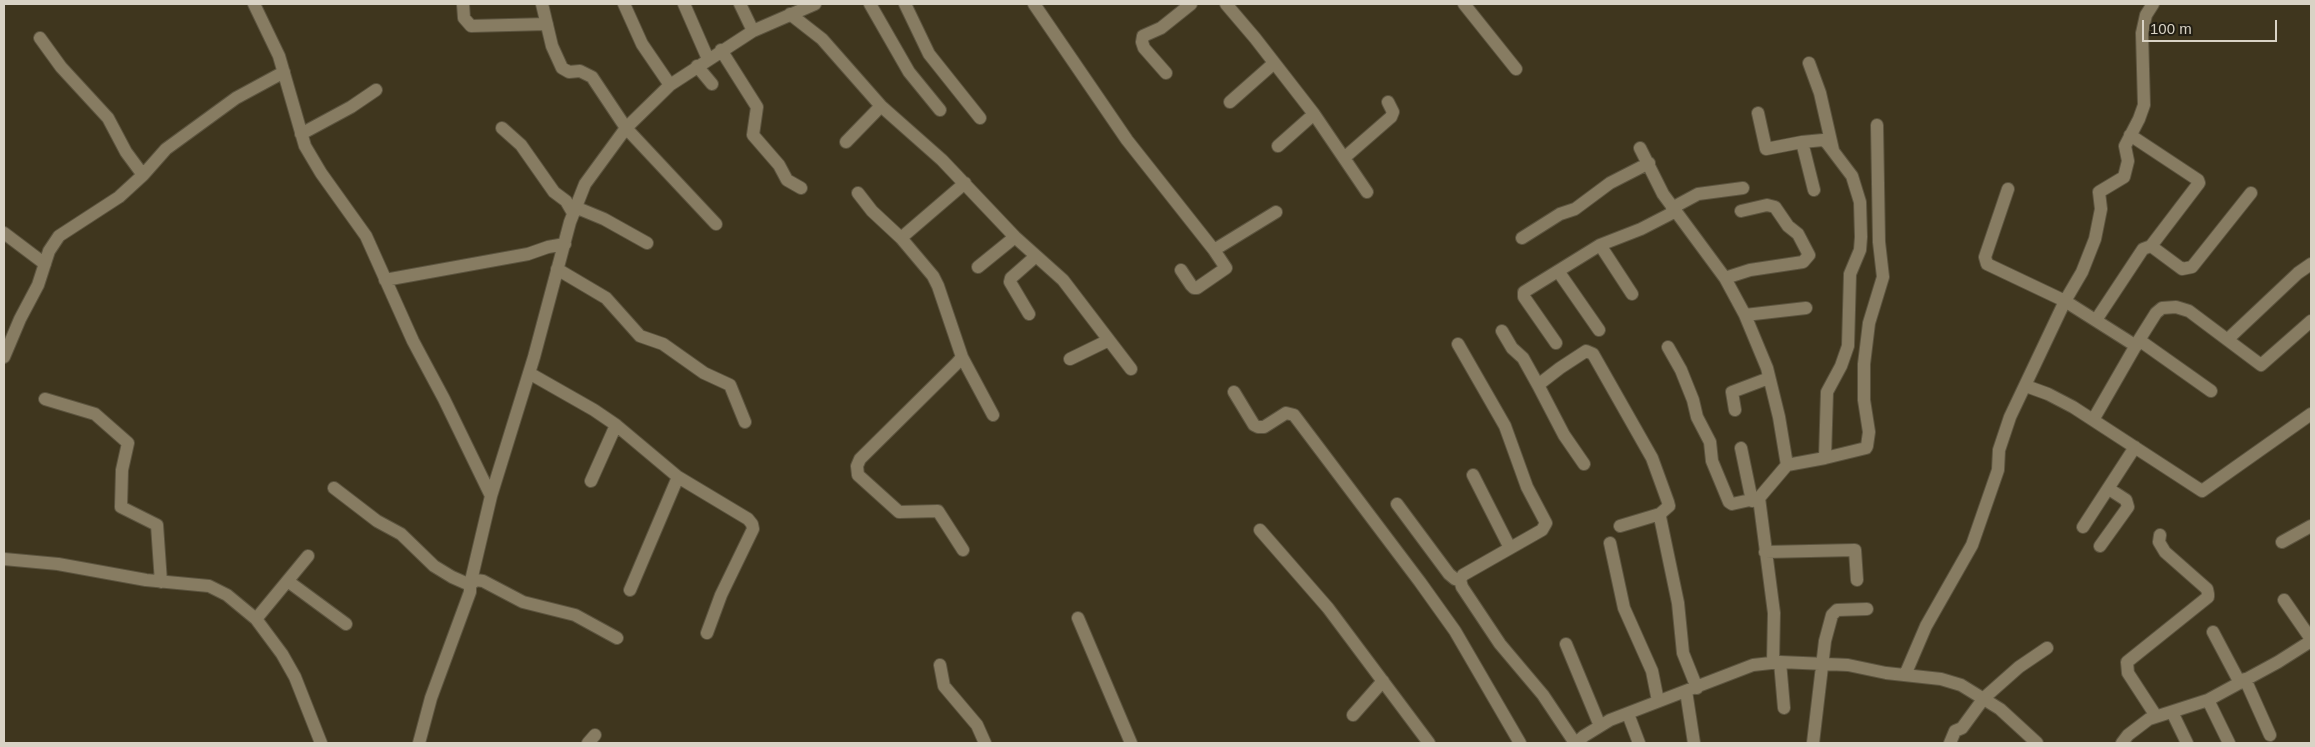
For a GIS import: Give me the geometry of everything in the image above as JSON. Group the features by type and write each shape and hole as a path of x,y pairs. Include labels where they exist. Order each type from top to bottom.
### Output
{"street":[{"path":"254,4 273,43 284,72 301,134 313,161 366,236 412,341 444,399 491,496"},
{"path":"463,4 464,18 471,26 547,24"},
{"path":"542,4 556,58 562,68 569,72 580,71 592,77 626,128 716,224"},
{"path":"624,4 642,44 670,85"},
{"path":"684,4 702,62 712,84"},
{"path":"740,4 753,31"},
{"path":"419,743 431,698 470,592 470,584 491,496 529,373 574,210 591,174 626,128 670,85 702,62 753,31 815,4"},
{"path":"870,4 909,72 940,110"},
{"path":"905,4 929,54 980,118"},
{"path":"1034,4 1127,140 1214,250 1226,268 1198,288 1191,285 1181,270"},
{"path":"1166,73 1144,48 1142,36 1161,28 1191,4"},
{"path":"1226,4 1314,114 1367,192"},
{"path":"1464,4 1516,69"},
{"path":"1905,675 1926,626 1972,544 1998,470 1999,450 2010,417 2065,301 2082,272 2095,240 2101,209 2099,192 2124,178 2128,161 2125,146 2144,105 2142,33 2146,16 2153,4"},
{"path":"790,14 827,44 881,106 942,160 1015,237 1063,280 1131,369"},
{"path":"40,38 60,67 108,118 126,152 143,175"},
{"path":"721,50 757,107 757,118 752,132 756,140 779,165 788,180 801,188"},
{"path":"1809,63 1820,93 1834,150 1833,154 1849,171 1860,202 1860,250 1850,274 1848,346 1841,366 1827,392 1825,458"},
{"path":"1230,102 1273,64"},
{"path":"4,357 10,324 38,285 52,246 59,236 119,197 143,175 166,149 243,94 284,72"},
{"path":"301,134 351,108 376,90"},
{"path":"1344,158 1391,117 1392,112 1388,102"},
{"path":"846,142 881,106"},
{"path":"1758,113 1766,149 1823,140 1834,150"},
{"path":"1278,146 1314,114"},
{"path":"1668,347 1681,370 1693,400 1697,417 1710,442 1712,461 1727,499 1732,504 1755,500 1787,465 1866,448 1869,440 1864,400 1864,364 1869,322 1883,277 1879,242 1877,124"},
{"path":"502,128 521,145 554,192 574,210 604,219 647,242"},
{"path":"2096,320 2143,249 2151,246 2199,183 2198,180 2130,135"},
{"path":"1802,142 1814,190"},
{"path":"1640,148 1663,194 1726,278 1745,315 1767,368 1779,417 1787,465"},
{"path":"1522,238 1560,214 1575,210 1610,183 1649,163"},
{"path":"901,238 965,183"},
{"path":"1556,343 1524,297 1524,292 1600,245 1641,229 1698,194 1743,188"},
{"path":"2008,189 1984,257 1985,262 2065,301 2138,343 2211,391"},
{"path":"858,193 872,211 901,238 933,276 962,357 993,415"},
{"path":"2151,246 2182,269 2192,267 2251,194"},
{"path":"1726,278 1750,270 1803,262 1809,255 1798,234 1788,226 1775,207 1767,205 1741,211"},
{"path":"1214,250 1276,212"},
{"path":"4,233 45,264"},
{"path":"978,266 1015,237"},
{"path":"385,280 528,254 548,246 565,244"},
{"path":"1600,245 1632,294"},
{"path":"1029,314 1010,282 1011,278 1036,256"},
{"path":"2228,340 2298,273 2311,264"},
{"path":"557,269 606,298 640,336 663,344 704,373 730,384 745,422"},
{"path":"1558,271 1599,330"},
{"path":"2093,420 2156,313 2169,306 2189,311 2261,365 2311,321"},
{"path":"1745,315 1806,308"},
{"path":"1502,331 1512,348 1523,358 1564,435 1584,464"},
{"path":"1070,359 1109,340"},
{"path":"1458,344 1505,426 1527,487 1546,523 1545,528 1463,575 1460,580"},
{"path":"1538,385 1586,351 1593,354 1652,458 1668,502 1667,508 1660,514 1620,526"},
{"path":"962,357 860,459 857,466 858,475 899,512 938,511 963,550"},
{"path":"529,373 616,425 678,477 748,519 753,530 722,595 708,633"},
{"path":"1735,410 1732,392 1769,378"},
{"path":"2026,386 2048,394 2093,420 2204,491 2218,478 2275,441 2311,414"},
{"path":"1234,392 1254,425 1258,427 1264,428 1286,413 1294,415 1455,630 1520,743"},
{"path":"45,398 95,414 128,443 122,470 121,507 157,525 161,582"},
{"path":"591,480 616,425"},
{"path":"1740,448 1755,500 1765,552 1774,613 1776,663 1784,708"},
{"path":"2083,527 2135,448"},
{"path":"1473,475 1510,548"},
{"path":"630,590 678,477"},
{"path":"334,488 377,521 401,534 434,566 470,584"},
{"path":"2100,546 2128,507 2126,500 2109,489"},
{"path":"1397,504 1450,574 1455,579 1460,580"},
{"path":"1660,514 1678,602 1682,645 1691,689 1694,743"},
{"path":"2282,542 2311,526"},
{"path":"1260,530 1328,608 1429,743"},
{"path":"2156,716 2128,673 2127,662 2208,597 2207,589 2165,552 2160,542 2160,535"},
{"path":"1610,543 1624,608 1652,671 1658,701"},
{"path":"1765,552 1855,550 1857,580"},
{"path":"256,618 289,582 308,556"},
{"path":"4,559 58,564 161,582 209,586 227,595 256,618 282,654 295,677 321,743"},
{"path":"470,584 476,580 483,581 523,602 575,615 617,638"},
{"path":"1460,580 1500,644 1514,658 1548,702 1576,743 1600,726 1658,701 1753,665 1776,663 1848,665 1941,679 1961,685 1984,698 2037,743"},
{"path":"289,582 346,624"},
{"path":"2122,743 2128,735 2156,716 2208,700 2278,662 2311,640 2284,600"},
{"path":"1813,743 1826,636 1832,615 1842,610 1867,609"},
{"path":"1078,618 1131,743"},
{"path":"2213,632 2242,681 2270,735"},
{"path":"1566,644 1600,726"},
{"path":"1950,743 1955,731 1962,728 1984,698 2019,667 2047,648"},
{"path":"940,665 944,686 976,725 985,743"},
{"path":"1353,716 1384,681"},
{"path":"2208,700 2229,743"},
{"path":"2172,712 2187,743"},
{"path":"1628,714 1639,743"}]}
